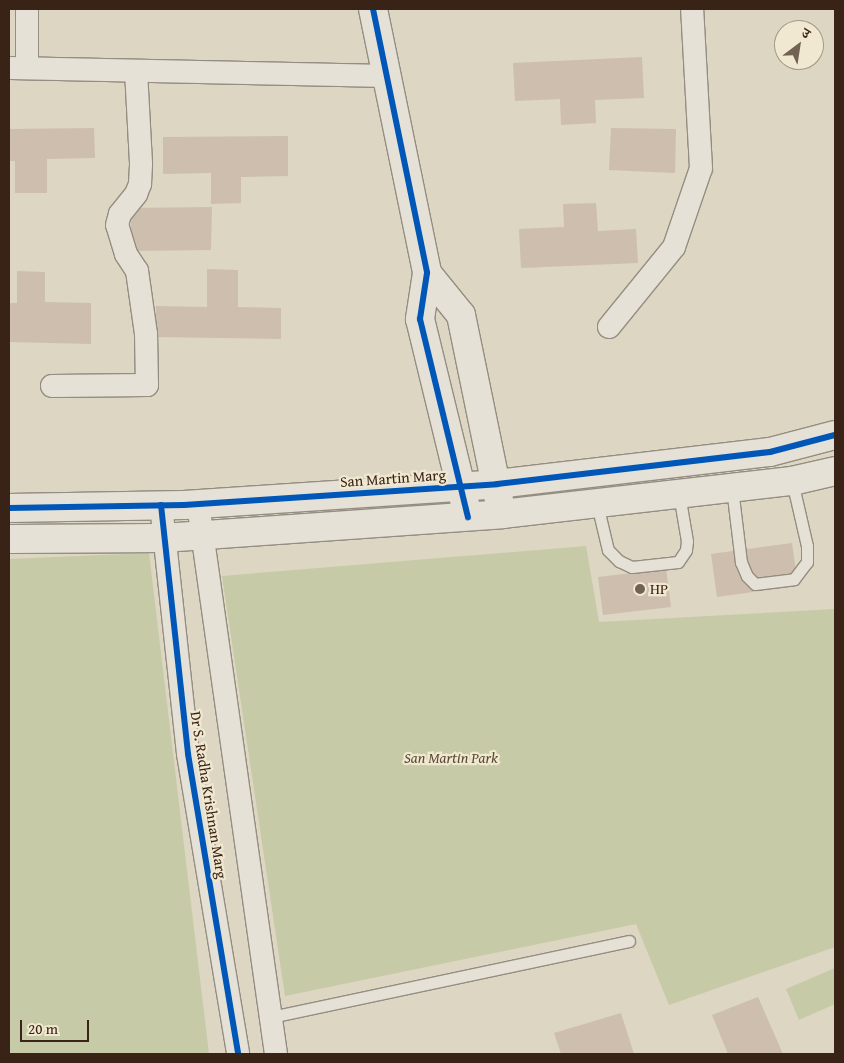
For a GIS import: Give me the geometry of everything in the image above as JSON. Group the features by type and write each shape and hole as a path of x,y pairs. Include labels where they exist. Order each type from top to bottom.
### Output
{"street":[{"path":"27,9 18,68 388,76"},
{"path":"374,9 427,273 420,319 468,517"},
{"path":"609,327 674,247 701,168 692,9"},
{"path":"52,386 147,385 146,334 137,271 126,254 117,225 120,214 140,184 141,163 136,71"},
{"path":"427,273 461,315 502,514"},
{"name":"San Martin Marg","path":"9,508 161,506 497,484 770,452 835,435"},
{"path":"9,539 163,538 468,517 792,481 835,472"},
{"name":"Dr S. Radha Krishnan Marg","path":"198,504 276,1054"},
{"name":"Dr S. Radha Krishnan Marg","path":"161,506 188,754 238,1054"}],"lane":[{"path":"732,488 740,562 747,576 756,584 794,579 807,562 807,546 792,481"},
{"path":"597,504 608,550 619,562 632,567 678,562 686,550 679,494"},
{"path":"271,1018 629,942"}],"green space":[{"name":"San Martin Park","path":"586,546 599,622 835,609 835,947 669,1005 636,924 285,996 222,576"},
{"path":"149,553 209,1054 9,1054 9,559"},
{"path":"835,968 835,1004 799,1020 786,989"}],"building":[{"path":"642,57 644,98 595,100 596,123 561,125 560,99 515,101 513,63"},
{"path":"94,128 95,158 47,159 47,193 15,193 15,161 9,161 9,129"},
{"path":"611,128 676,129 675,173 609,170"},
{"path":"288,136 288,176 241,177 241,203 211,204 211,173 163,174 163,137"},
{"path":"596,203 598,231 636,229 638,263 521,268 519,229 564,227 563,204"},
{"path":"212,207 211,250 131,251 131,208"},
{"path":"207,269 238,270 238,307 281,308 281,339 156,337 156,306 207,307"},
{"path":"17,271 45,272 45,302 91,303 91,344 9,342 9,303 17,303"},
{"path":"792,543 798,586 717,597 711,554"},
{"path":"666,569 671,607 603,615 598,577"},
{"path":"758,997 783,1054 728,1054 712,1015"},
{"path":"621,1013 634,1054 561,1054 554,1033"}],"cycle path":[{"path":"373,9 427,273 420,319 468,517"},
{"path":"9,508 184,505 497,484 770,452 835,435"},
{"path":"161,505 188,754 238,1054"}],"place":[{"name":"HP","path":"640,589"}]}
